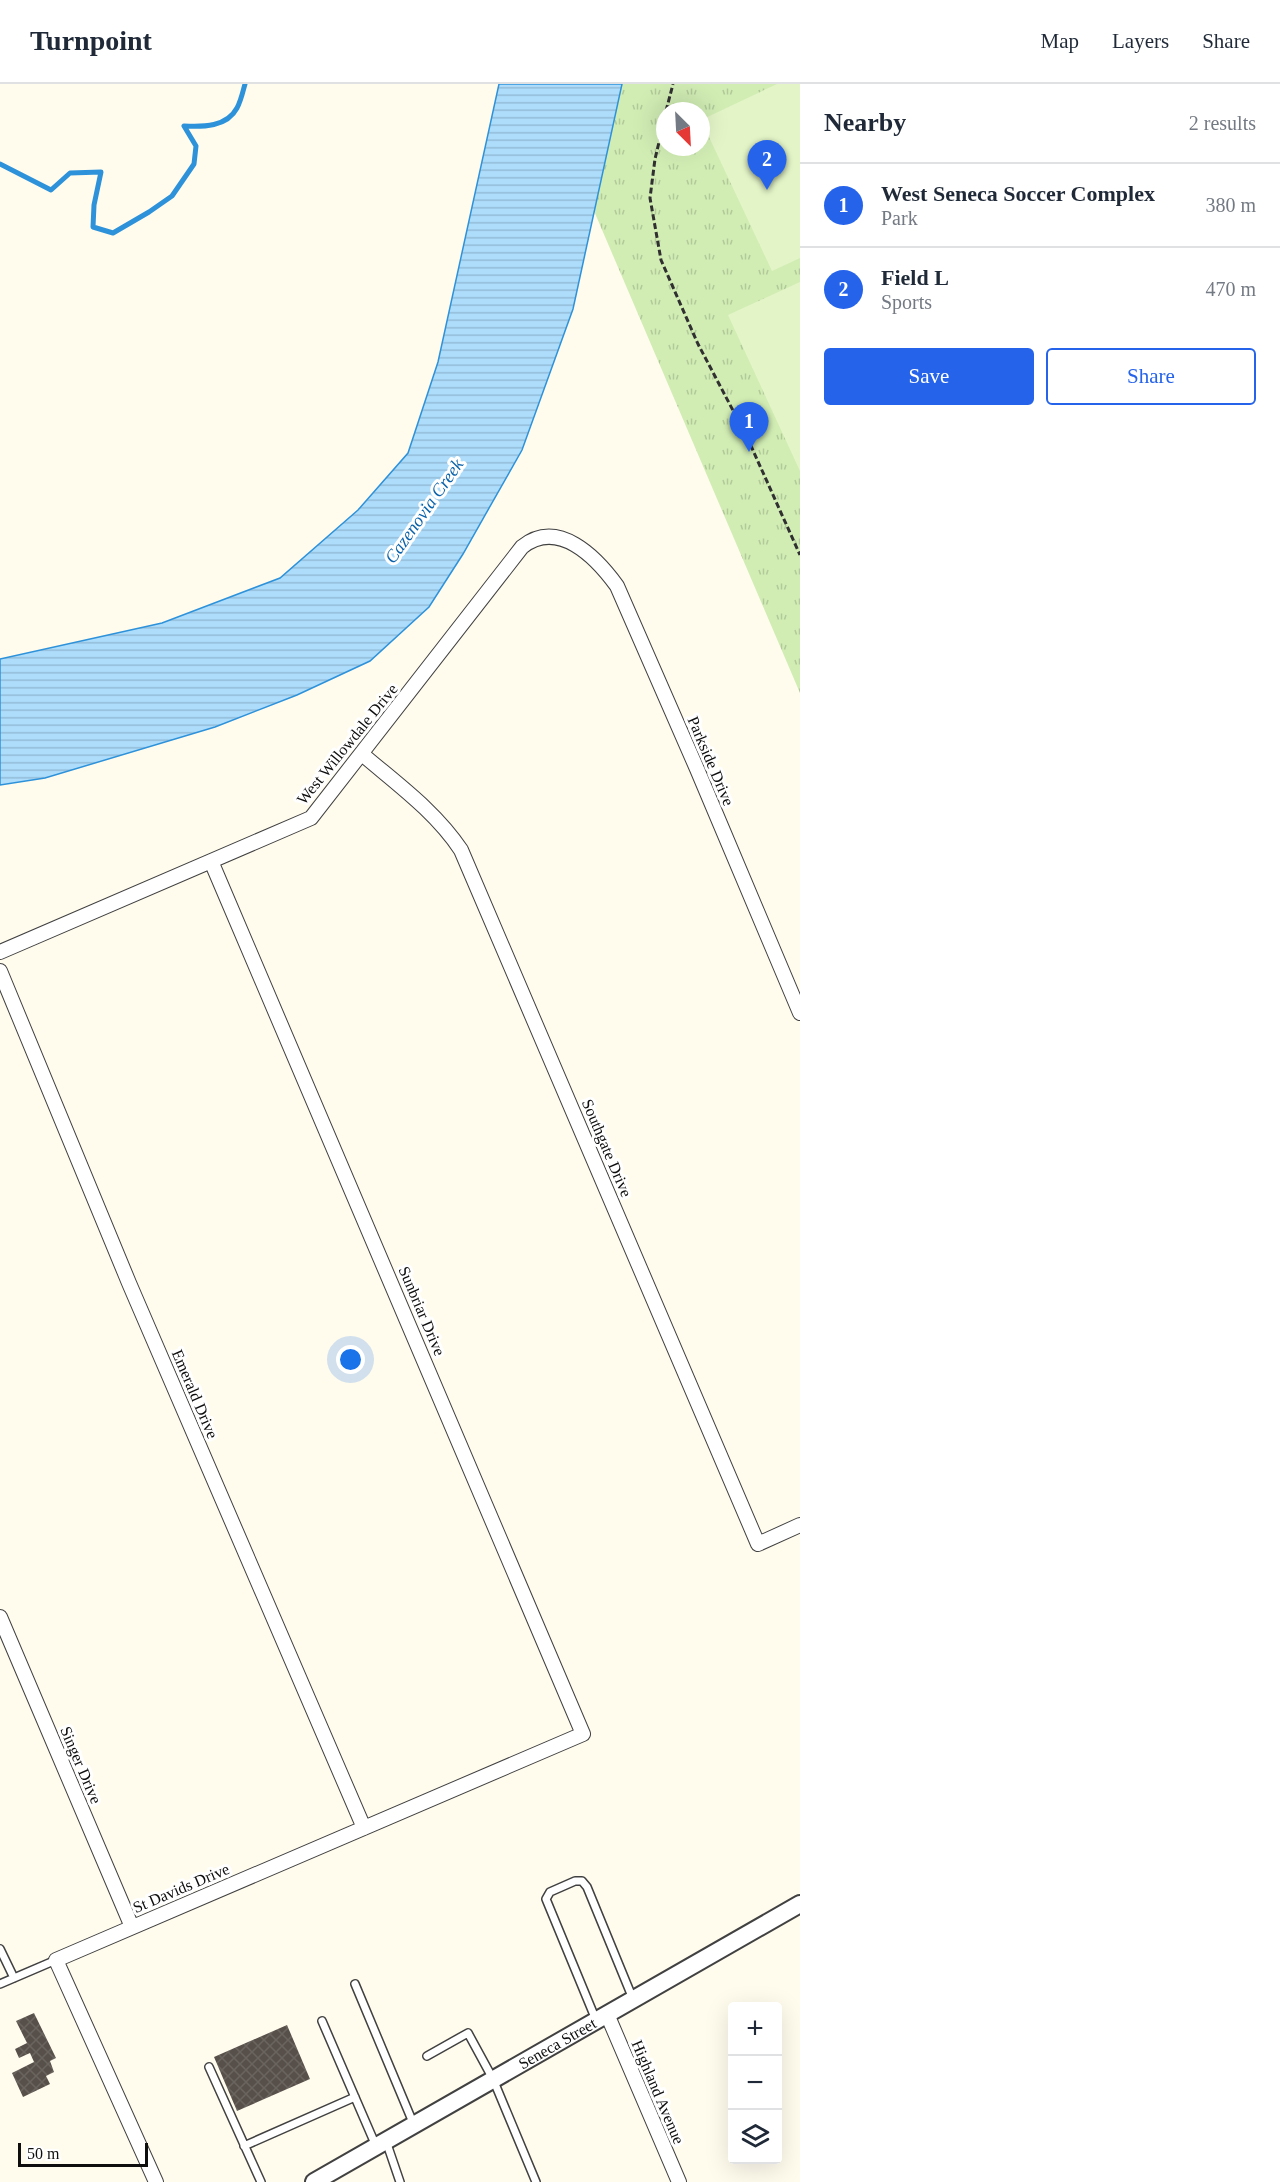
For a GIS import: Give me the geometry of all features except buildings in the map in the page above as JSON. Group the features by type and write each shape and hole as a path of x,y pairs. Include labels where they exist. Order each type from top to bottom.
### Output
{"street":[{"name":"West Willowdale Drive","path":"0,952 311,818 522,548 531,540 543,536 554,536 566,540"},
{"name":"Parkside Drive","path":"566,540 588,553 604,568 617,586 800,1013"},
{"name":"Southgate Drive","path":"362,754 430,812 447,829 461,850 758,1544 800,1525"},
{"name":"Sunbriar Drive","path":"211,861 584,1734 543,1751"},
{"name":"Emerald Drive","path":"0,971 139,1305 364,1828"},
{"name":"Singer Drive","path":"0,1617 132,1927"},
{"name":"St Davids Drive","path":"56,1960 543,1751"},
{"name":"Seneca Street","path":"314,2182 800,1904"},
{"path":"56,1960 156,2182"},
{"name":"Highland Avenue","path":"602,2017 679,2182"}],"lane":[{"path":"602,2017 546,1899 550,1892 575,1881 582,1881 633,1999"},
{"path":"0,1949 14,1978"},
{"path":"0,1984 56,1960"},
{"path":"355,1984 414,2125"},
{"path":"322,2020 355,2097 400,2182"},
{"path":"427,2056 468,2033 493,2079 536,2182"},
{"path":"209,2067 261,2182"},
{"path":"244,2146 355,2097"}],"path":[{"path":"668,102 673,84"},
{"path":"656,155 650,198 661,260 698,344 747,437 800,555"}],"green space":[{"path":"622,84 800,84 800,693 594,211"},
{"path":"777,84 800,84 800,258 772,271 710,139 710,116"},
{"path":"800,282 800,471 728,315"}],"water":[{"name":"Cazenovia Creek","path":"499,84 622,84 573,309 522,450 463,554 429,607 370,661 297,695 215,727 45,778 0,785 0,659 162,623 280,578 358,510 408,453 438,362"}],"waterway":[{"path":"0,164 51,190 70,173 101,172 94,205 93,227 113,233 172,196 194,164 196,146 184,126 206,126 227,119 238,105 245,84"}],"place":[{"name":"Field L","path":"767,190"},
{"name":"West Seneca Soccer Complex","path":"749,452"}]}
